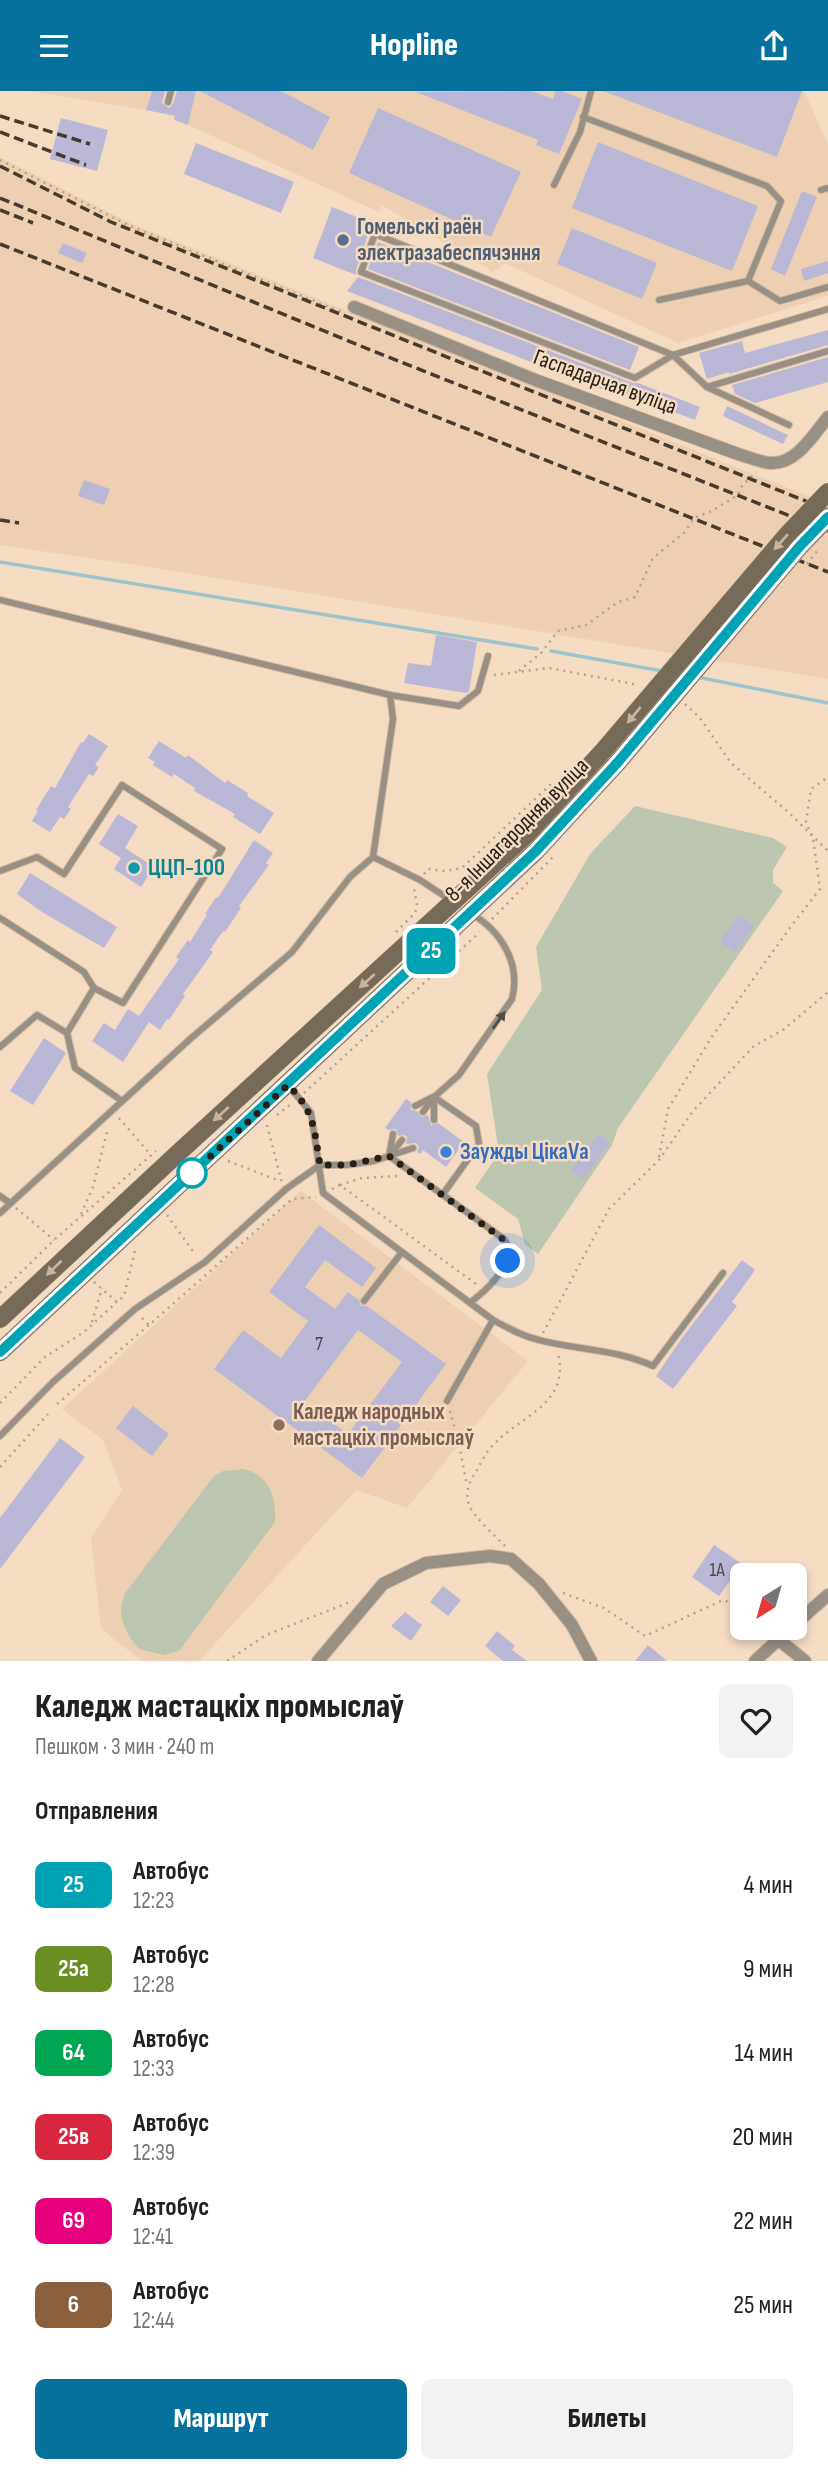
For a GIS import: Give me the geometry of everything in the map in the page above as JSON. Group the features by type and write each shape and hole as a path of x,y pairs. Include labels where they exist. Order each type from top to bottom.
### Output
{"main road":[{"name":"8-я Іншагародняя вуліца","path":"0,1352 288,1085 576,809 611,756 787,535 828,492"},
{"name":"8-я Іншагародняя вуліца","path":"0,1319 611,756 828,517"},
{"path":"453,902 470,913"},
{"path":"272,1068 288,1085"}],"street":[{"name":"Гаспадарчая вуліца","path":"354,307 551,385 738,454 771,463"},
{"path":"771,463 787,461 801,450 828,417"},
{"path":"318,1661 383,1584 426,1563 490,1556 511,1559 539,1584 572,1625 591,1661"},
{"path":"807,1614 828,1595"},
{"path":"755,1661 779,1640 806,1661"}],"lane":[{"path":"168,102 172,91"},
{"path":"554,185 580,132 591,91"},
{"path":"583,117 767,186 781,201 748,281"},
{"path":"789,425 707,387 673,355 376,234 361,272 635,378 673,355 828,309"},
{"path":"659,300 748,281 780,301 828,287"},
{"path":"707,387 828,351"},
{"path":"0,600 390,695 459,706 478,691 488,656"},
{"path":"0,1213 189,1039 292,952 350,877 373,857 393,719 390,695"},
{"path":"0,871 37,857 64,874 122,785 222,849 123,1003 94,988 84,972 0,918"},
{"path":"373,857 420,880 453,902"},
{"path":"424,1112 434,1097 459,1075 504,1013 514,989 513,965 505,945 487,923 470,913"},
{"path":"94,988 67,1033 75,1068 122,1101"},
{"path":"0,1047 37,1016 67,1033"},
{"path":"288,1085 300,1096 311,1114 323,1193 493,1320 515,1332 539,1340 625,1355 653,1366 723,1273"},
{"path":"415,1106 434,1097"},
{"path":"434,1097 434,1120"},
{"path":"434,1097 476,1126 480,1144 443,1194"},
{"path":"389,1156 393,1134"},
{"path":"389,1156 402,1140"},
{"path":"0,1436 53,1382 126,1316 205,1262 286,1189 320,1165 347,1165 413,1148"},
{"path":"389,1156 504,1240 511,1250 508,1261 491,1286 471,1302"},
{"path":"0,1196 10,1203"},
{"path":"364,1301 402,1252"},
{"path":"447,1401 493,1320"}],"path":[{"path":"0,160 128,225 339,311 354,307"},
{"path":"517,672 541,653 558,631 586,625 618,602 635,597 653,558 685,532 694,518 712,511 738,495 742,486 757,471 771,463"},
{"path":"482,676 549,668 646,686"},
{"path":"680,699 700,718 731,763 788,812 828,852"},
{"path":"659,1160 668,1109 711,1038 820,889 813,838 806,823 811,789 828,776"},
{"path":"395,932 415,913 417,906 413,890 428,869 445,871 462,868 557,778"},
{"path":"539,1340 609,1209 659,1160 693,1111 754,1046 783,1030 828,992"},
{"path":"80,1218 93,1187 112,1111"},
{"path":"0,1293 54,1240 151,1155 112,1111"},
{"path":"226,1160 280,1181 266,1123"},
{"path":"57,1404 292,1199 314,1198 362,1178 408,1175"},
{"path":"340,1185 475,1284"},
{"path":"10,1203 54,1240"},
{"path":"167,1215 195,1254"},
{"path":"0,1403 45,1357 91,1325 124,1296 136,1242"},
{"path":"93,1281 117,1302"},
{"path":"91,1325 102,1288"},
{"path":"142,1318 149,1325"},
{"path":"467,1486 492,1445 520,1421 545,1405 556,1390 561,1376 555,1343"},
{"path":"447,1401 459,1444 469,1507 504,1546"},
{"path":"0,1467 48,1414"},
{"path":"539,1584 604,1608 645,1636 723,1600 730,1603"},
{"path":"227,1661 266,1635 359,1597"}],"shaded area":[{"path":"30,91 152,91 146,110"},
{"path":"196,91 804,91 828,145 828,296 678,343 505,263 493,272 382,205 379,212 188,125"},
{"path":"0,157 130,223 828,504 828,679 0,545"},
{"name":"Каледж народных мастацкіх промыслаў","path":"301,1191 528,1361 407,1508 356,1490 199,1661 142,1661 101,1629 91,1538 122,1490 103,1440 62,1409"}],"green space":[{"path":"635,806 773,838 787,847 773,870 773,883 783,891 618,1128 612,1145 538,1254 525,1244 518,1219 475,1188 499,1153 487,1074 542,990 536,947 590,854"},
{"path":"243,1469 260,1476 270,1488 275,1522 179,1651 164,1655 139,1649 129,1636 121,1615 126,1592 214,1476 223,1471"}],"building":[{"path":"152,91 165,91 162,103 169,108 177,91 196,91 188,125 174,120 175,116 146,110"},
{"path":"200,91 281,91 330,117 313,150"},
{"path":"531,91 553,99 556,91 562,91 582,99 559,154 536,145 538,140 416,92"},
{"path":"603,91 802,91 777,157"},
{"path":"378,108 521,172 491,237 349,173"},
{"path":"61,118 108,130 97,171 50,159"},
{"path":"598,142 758,206 732,271 572,208"},
{"path":"196,143 294,182 281,213 184,174"},
{"path":"802,191 817,197 785,276 771,269"},
{"path":"332,207 372,223 356,275 313,258"},
{"path":"572,228 657,263 642,299 557,264"},
{"path":"378,242 639,347 630,370 368,269"},
{"path":"63,243 87,253 82,263 58,253"},
{"path":"828,261 828,273 804,281 801,269"},
{"path":"358,277 700,407 695,420 624,393 622,397 347,291"},
{"path":"828,330 828,345 707,379 699,353 742,341 745,353"},
{"path":"828,357 828,382 755,403 735,394 732,385"},
{"path":"727,406 788,435 783,444 723,416"},
{"path":"84,480 110,489 104,505 78,496"},
{"path":"436,635 477,642 469,691 466,693 404,683 408,663 431,666"},
{"path":"89,734 108,746 95,765 99,767 93,776 89,774 68,807 71,809 64,819 60,817 50,832 32,821 38,811 36,810 51,786 55,788 81,742 83,743"},
{"path":"159,741 186,758 188,755 225,783 227,780 274,813 260,834 233,817 235,814 194,791 195,788 174,774 172,777 153,765 155,762 148,758"},
{"path":"118,814 138,826 125,848 154,867 141,887 114,869 121,858 99,844"},
{"path":"254,840 273,853 266,863 269,865 210,950 213,952 183,994 185,996 169,1020 167,1019 160,1030 149,1022 123,1062 92,1041 104,1023 115,1030 128,1009 139,1016 179,959 176,957 188,940 190,942 207,915 205,914"},
{"path":"30,873 117,927 104,948 42,912 17,894"},
{"path":"739,915 754,926 735,952 720,942"},
{"path":"44,1038 66,1053 33,1105 10,1091"},
{"path":"406,1099 411,1102 411,1110 417,1111 422,1117 428,1115 431,1125 438,1123 464,1142 446,1167 423,1150 420,1154 417,1152 419,1147 416,1143 406,1144 407,1137 398,1136 396,1129 385,1128"},
{"path":"598,1134 610,1143 583,1179 571,1170 579,1160 583,1148 586,1151"},
{"path":"319,1225 376,1268 362,1287 325,1260 305,1287 335,1309 348,1292 359,1300 361,1306 367,1306 446,1364 362,1478 214,1369 243,1330 281,1358 308,1321 269,1292","holes":["358,1330 402,1362 348,1434 304,1402"]},
{"path":"742,1260 755,1270 732,1302 737,1306 673,1389 656,1376"},
{"path":"133,1406 169,1434 152,1456 116,1428"},
{"path":"60,1438 85,1457 0,1569 0,1518"},
{"path":"714,1545 741,1563 730,1563 730,1581 719,1596 692,1577"},
{"path":"443,1586 461,1600 448,1616 430,1602"},
{"path":"405,1612 422,1625 411,1641 391,1626"},
{"path":"497,1631 515,1646 512,1650 527,1661 503,1661 485,1646"},
{"path":"648,1645 667,1661 635,1661"}],"waterway":[{"path":"0,562 537,649"},
{"path":"551,651 662,671"},
{"path":"697,677 828,703"}],"railway":[{"path":"0,116 90,144"},
{"path":"0,132 86,165"},
{"path":"0,166 111,222 828,510"},
{"path":"0,198 373,351 828,531"},
{"path":"0,210 33,223"},
{"path":"0,244 828,572"},
{"path":"0,520 19,523"}],"bus line":[{"name":"25","path":"0,1352 536,851 618,762 800,546 828,517"}],"place":[{"name":"Гомельскі раён электразабеспячэння","path":"343,240"},
{"name":"ЦЦП-100","path":"134,868"},
{"name":"Заужды ЦікаVа","path":"446,1152"},
{"name":"Каледж народных мастацкіх промыслаў","path":"279,1425"}],"route":[{"path":"192,1173 288,1085 300,1096 311,1114 320,1165 347,1165 389,1156 504,1240 511,1250 508,1261"}]}
